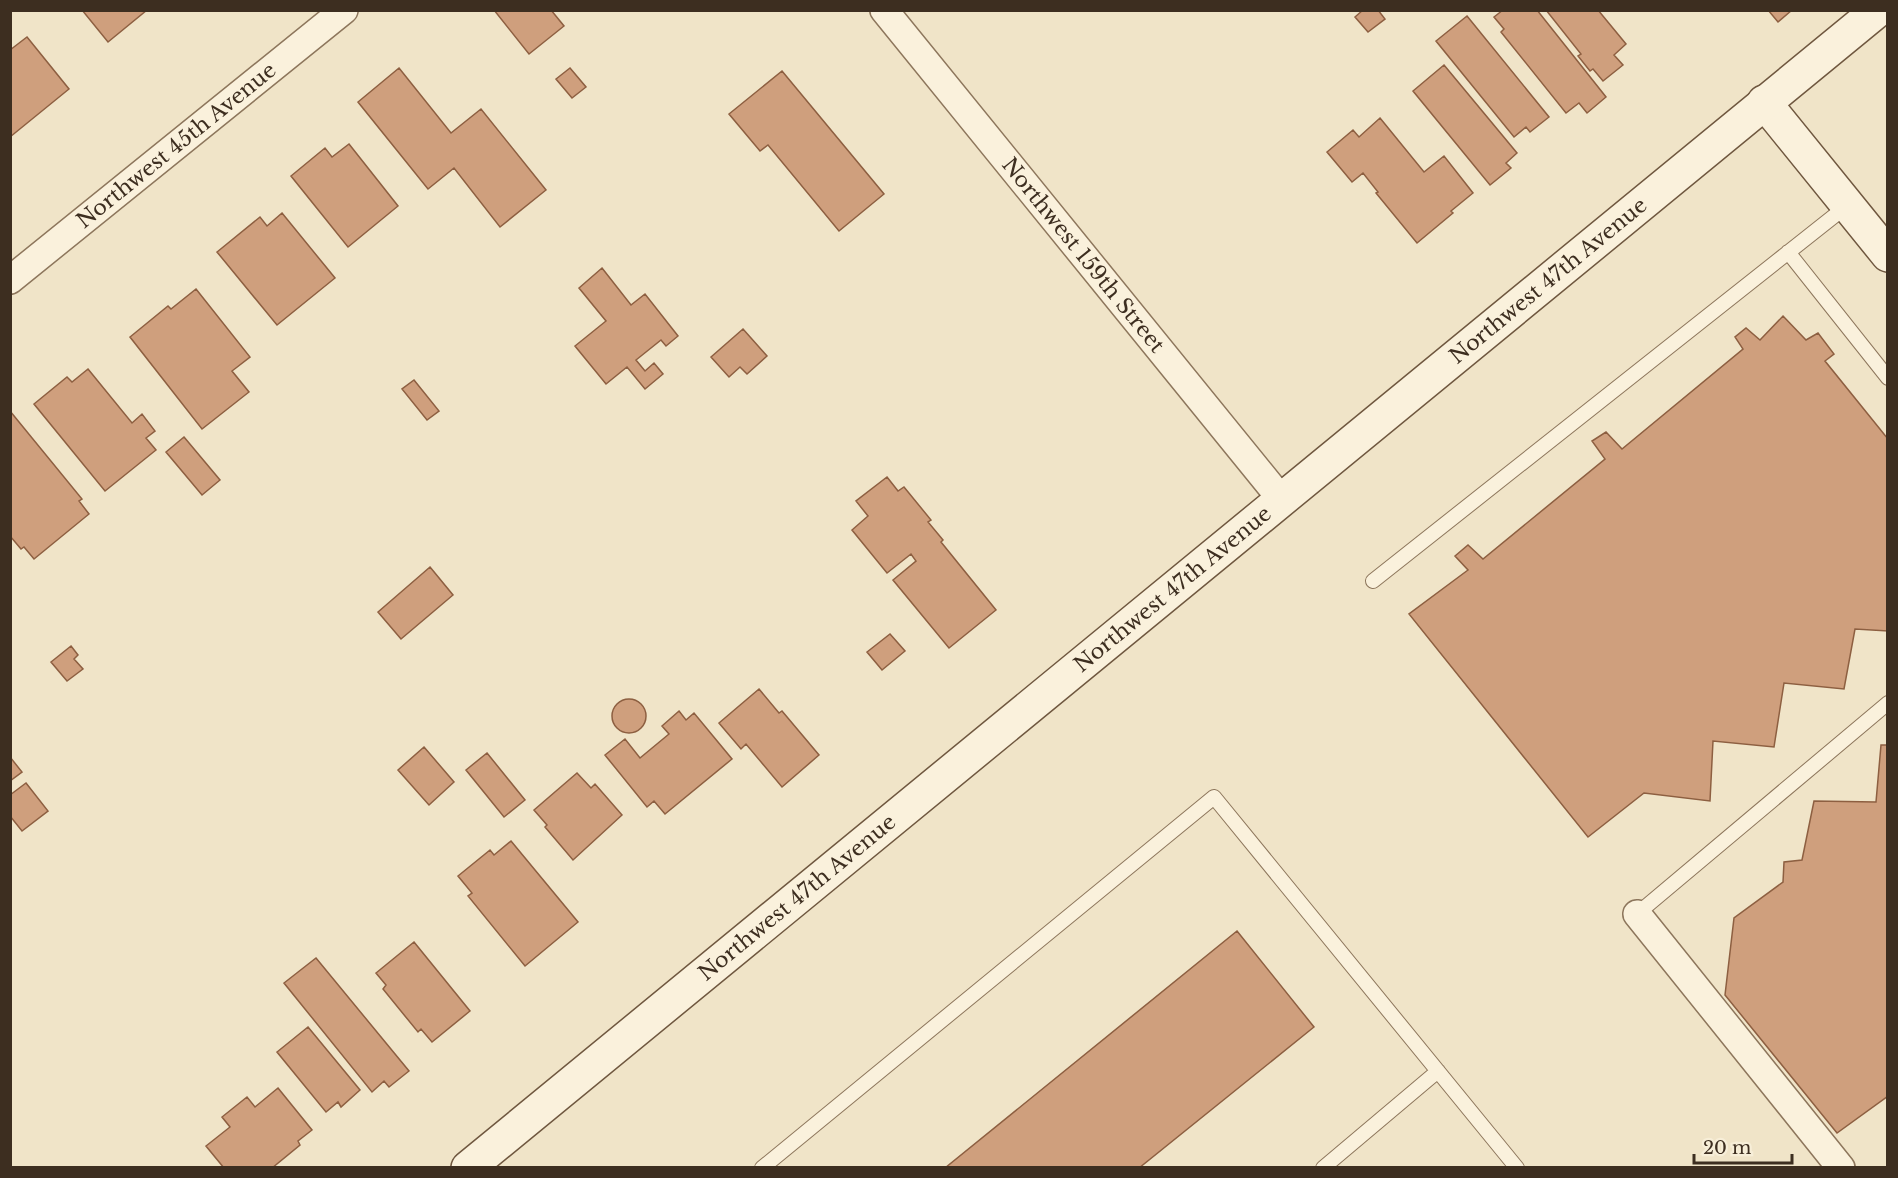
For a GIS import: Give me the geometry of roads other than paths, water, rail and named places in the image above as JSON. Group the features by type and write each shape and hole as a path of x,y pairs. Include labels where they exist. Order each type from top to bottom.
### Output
{"street":[{"name":"Northwest 45th Avenue","path":"10,280 344,10"},
{"name":"Northwest 159th Street","path":"884,10 1282,500"},
{"name":"Northwest 47th Avenue","path":"468,1167 1878,10"},
{"path":"1764,102 1887,252"},
{"path":"1637,914 1841,1167"}],"lane":[{"path":"1373,581 1848,205"},
{"path":"1788,252 1887,378"},
{"path":"1637,914 1887,703"},
{"path":"762,1167 1214,797 1517,1167"},
{"path":"1323,1167 1438,1071"}]}
